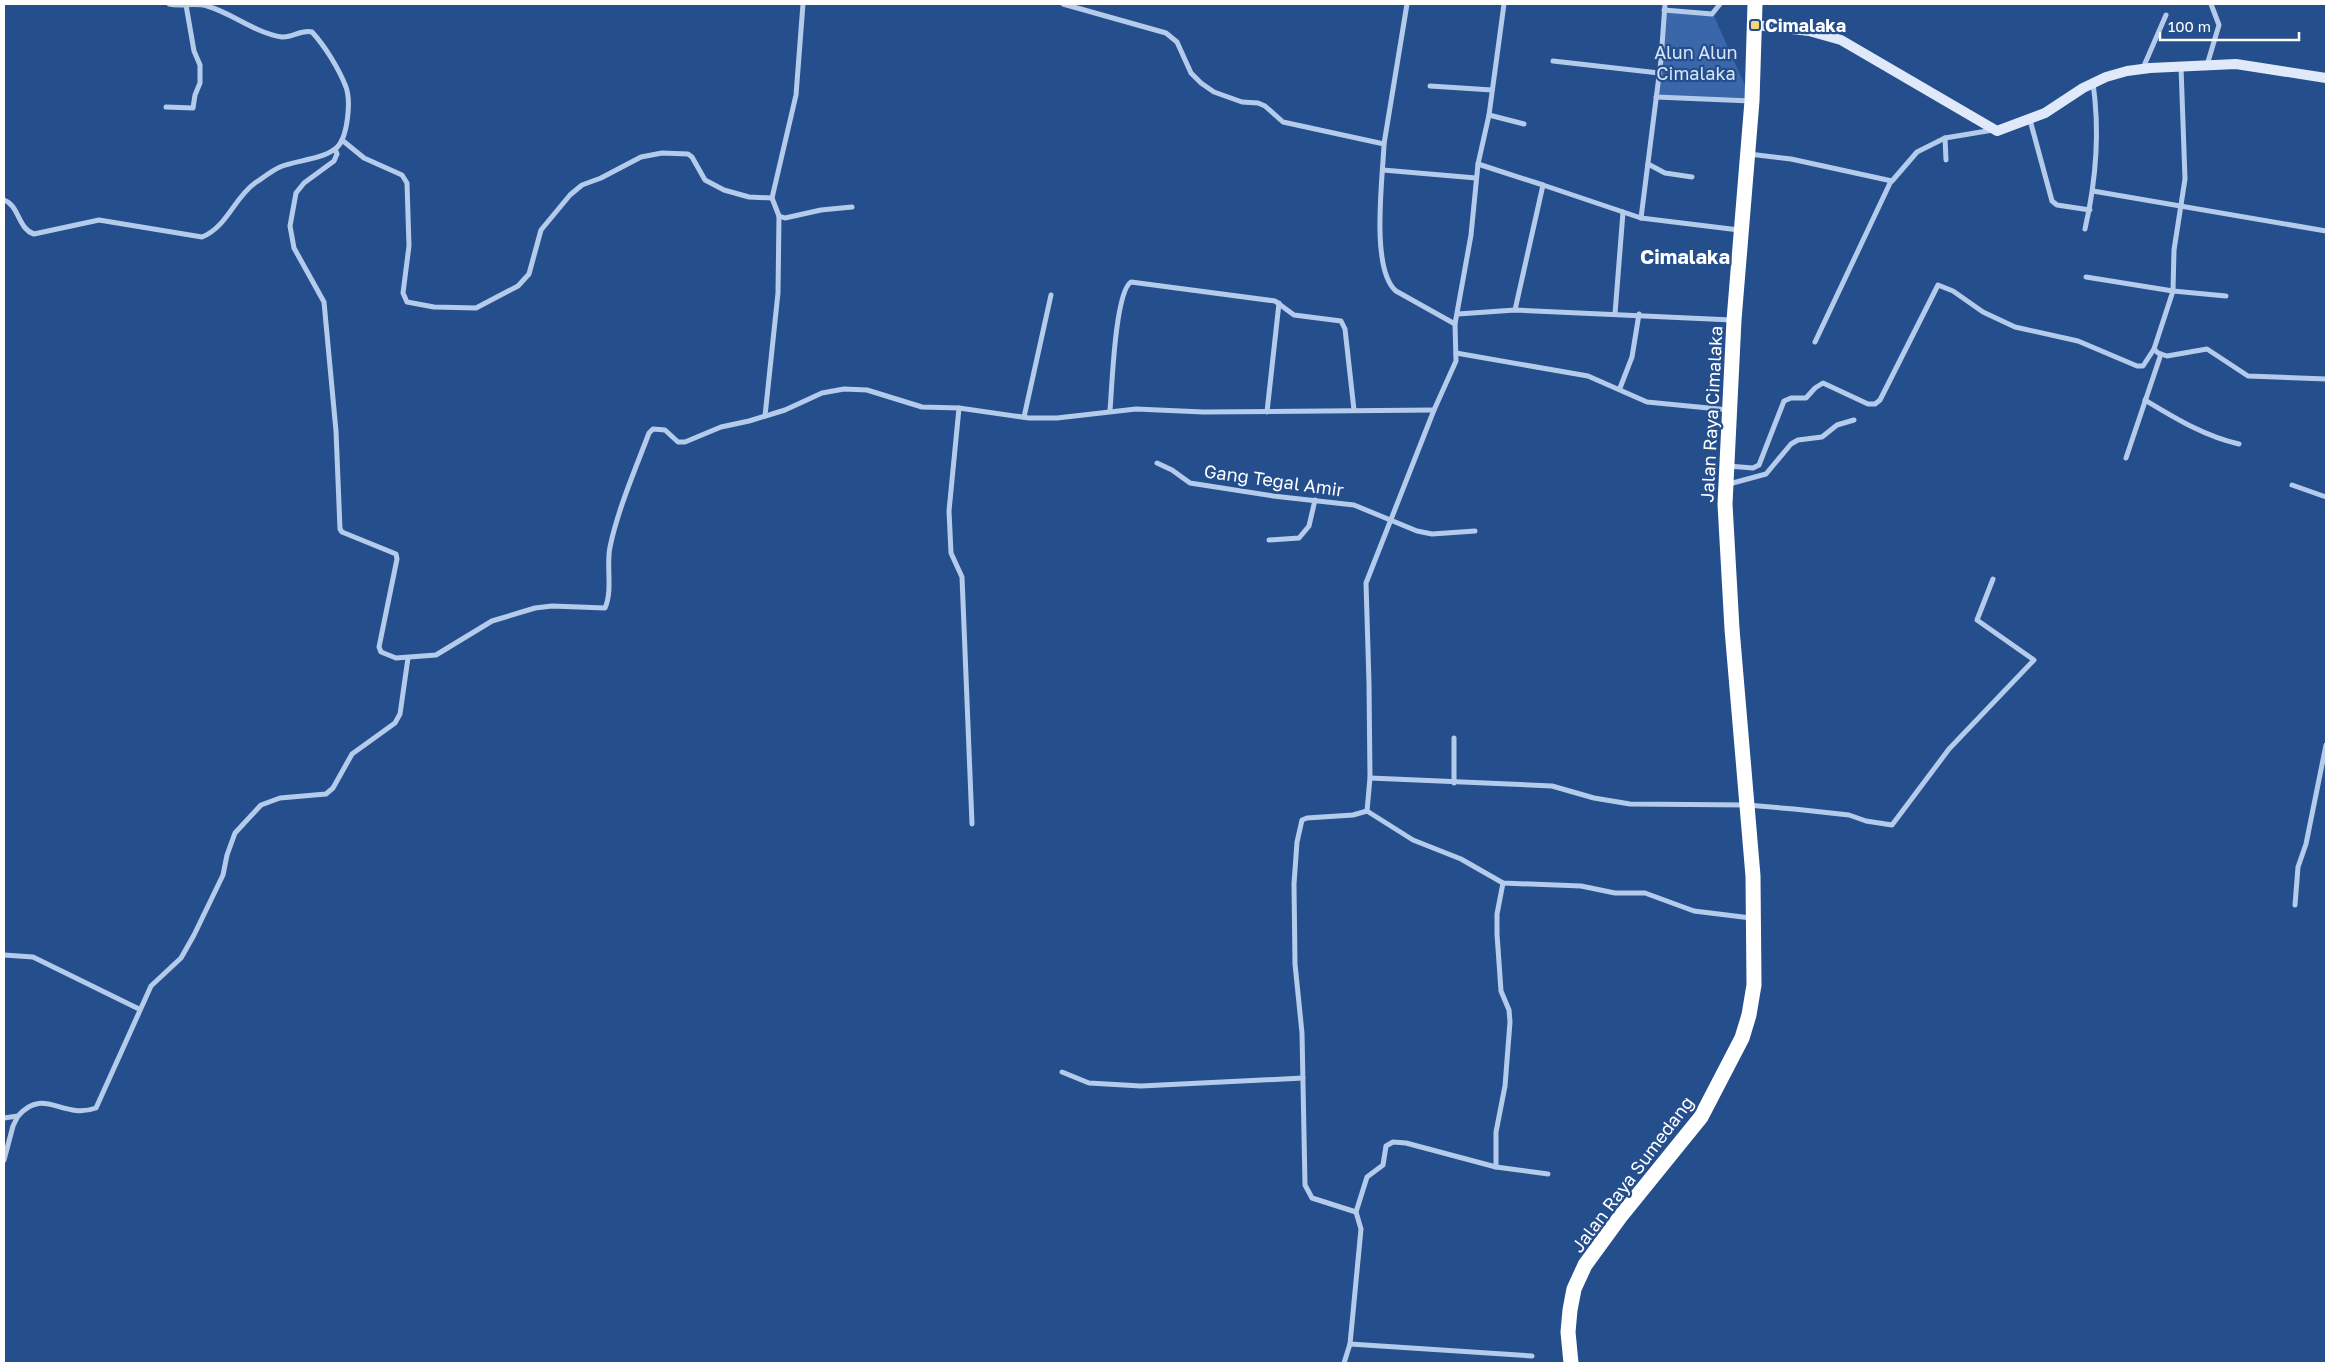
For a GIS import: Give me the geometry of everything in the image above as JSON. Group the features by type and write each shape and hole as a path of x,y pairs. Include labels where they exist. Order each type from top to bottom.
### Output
{"highway":[{"path":"1755,4 1756,24"},
{"name":"Jalan Raya Cimalaka","path":"1747,805 1728,587 1726,466 1734,320 1752,101 1756,24"},
{"name":"Jalan Raya Sumedang","path":"1570,1363 1568,1332 1570,1310 1574,1289 1585,1265 1620,1217 1701,1117 1742,1038 1750,1015 1754,985 1754,918 1747,805"}],"street":[{"path":"4,200 10,203 25,228 34,234 99,220 202,237 217,228 239,197 261,179 281,167 335,149 342,140 346,125 346,88 322,45 312,32 304,31 282,37 241,22 210,6 169,4"},
{"path":"765,416 778,293 779,216 772,198 796,95 803,4"},
{"path":"1063,4 1166,33 1177,42 1191,73 1214,92 1242,102 1258,103 1266,106 1284,122 1384,144"},
{"path":"1407,4 1384,144 1379,231 1388,283 1396,291 1455,324"},
{"path":"1367,811 1370,778 1366,583 1434,410 1450,377 1456,353 1455,324 1471,235 1478,164 1488,115 1504,4"},
{"path":"1641,218 1659,73 1664,7 1712,14 1720,4"},
{"path":"2207,65 2219,25 2211,4"},
{"path":"166,107 193,108 195,94 200,83 200,65 194,50 186,5"},
{"path":"2142,69 2166,15"},
{"path":"1756,24 1809,31 1841,40 1988,127 2002,131 2030,120 2093,83 2113,75 2142,69 2236,64 2326,78"},
{"path":"1553,61 1659,73"},
{"path":"1726,466 1753,468 1759,465 1784,402 1791,398 1806,398 1819,384 1823,383 1868,404 1875,404 1880,400 1938,286 1953,290 2001,321 2033,332 2078,341 2137,366 2143,366 2154,349 2172,291 2174,250 2185,179 2181,66"},
{"path":"2085,229 2093,191 2097,112 2093,83"},
{"path":"1430,86 1492,90"},
{"path":"1656,96 1752,101"},
{"path":"1488,115 1524,124"},
{"path":"2030,120 2052,201 2057,205 2090,210"},
{"path":"1815,342 1889,180 1918,152 1945,138 1988,127"},
{"path":"1945,138 1946,160"},
{"path":"342,140 364,158 402,174 408,183 409,246 403,293 406,302 410,304 434,308 476,308 518,286 529,274 541,230 570,194 582,185 601,178 641,157 662,153 688,154 692,157 705,180 724,190 749,197 772,198"},
{"path":"335,149 337,154 334,161 304,183 296,193 290,226 294,248 324,302 336,431 340,529 342,532 396,554 397,566 379,647 385,655 408,658 436,655 492,622 520,612 552,606 605,608 609,548 628,488 650,431 658,428 665,430 678,442 682,443 721,427 765,416 822,394 844,389 867,390 922,407 959,408 1024,417 1057,418 1110,410 1162,409 1203,412 1434,410"},
{"path":"1748,154 1770,155 1889,180"},
{"path":"1478,164 1641,218 1742,230"},
{"path":"1648,164 1665,173 1692,177"},
{"path":"1384,170 1476,178"},
{"path":"1515,310 1543,185"},
{"path":"2093,191 2326,231"},
{"path":"779,216 784,218 821,210 852,207"},
{"path":"1615,314 1623,212"},
{"path":"2086,277 2172,291 2226,296"},
{"path":"1110,410 1115,334 1124,291 1129,283 1214,292 1279,303 1287,312 1294,315 1328,318 1343,323 1354,410"},
{"path":"1024,417 1051,295"},
{"path":"1267,412 1279,303"},
{"path":"1458,314 1515,310 1639,314 1734,320"},
{"path":"1620,388 1632,357 1639,314"},
{"path":"2154,349 2167,356 2207,349 2248,376 2326,379"},
{"path":"1456,353 1571,372 1620,388 1647,402 1730,410"},
{"path":"2126,458 2161,354"},
{"path":"2145,400 2196,430 2218,439 2239,444"},
{"path":"959,408 949,511 951,553 962,577 972,824"},
{"path":"1726,485 1766,474 1791,444 1798,440 1822,437 1837,425 1854,420"},
{"name":"Gang Tegal Amir","path":"1157,463 1172,470 1190,483 1256,494 1354,505 1390,521 1417,531 1432,534 1475,531"},
{"path":"2292,484 2326,497"},
{"path":"1269,540 1299,538 1309,526 1314,500"},
{"path":"1370,778 1552,786 1588,797 1630,804 1747,805 1849,815 1866,821 1892,825 1949,749 2034,660 1977,620 1993,579"},
{"path":"4,1160 13,1126 18,1116 29,1106 37,1102 82,1112 96,1108 151,986 181,958 194,934 223,875 227,855 235,833 245,820 261,805 280,798 326,794 333,788 352,754 395,723 400,714 408,658"},
{"path":"1454,738 1454,782"},
{"path":"2295,905 2298,867 2306,844 2326,746"},
{"path":"1356,1212 1312,1198 1308,1194 1305,1185 1302,1033 1295,964 1294,884 1300,824 1307,818 1353,815 1367,811 1413,840 1461,859 1503,883 1580,886 1615,893 1645,893 1694,911 1754,918"},
{"path":"1496,1167 1496,1132 1505,1086 1510,1022 1509,1010 1501,991 1497,934 1497,914 1503,883"},
{"path":"4,955 33,957 139,1009"},
{"path":"1062,1072 1089,1083 1141,1086 1303,1078"},
{"path":"4,1118 18,1116"},
{"path":"1344,1363 1350,1344 1361,1229 1356,1212 1368,1177 1383,1165 1386,1146 1389,1143 1406,1143 1496,1167 1548,1174"},
{"path":"1350,1344 1532,1356"}],"green space":[{"name":"Alun Alun Cimalaka","path":"1664,10 1713,14 1752,101 1656,97"}],"place":[{"name":"Cimalaka","path":"1755,25"}],"district":[{"name":"Cimalaka","path":"1685,256"}]}
